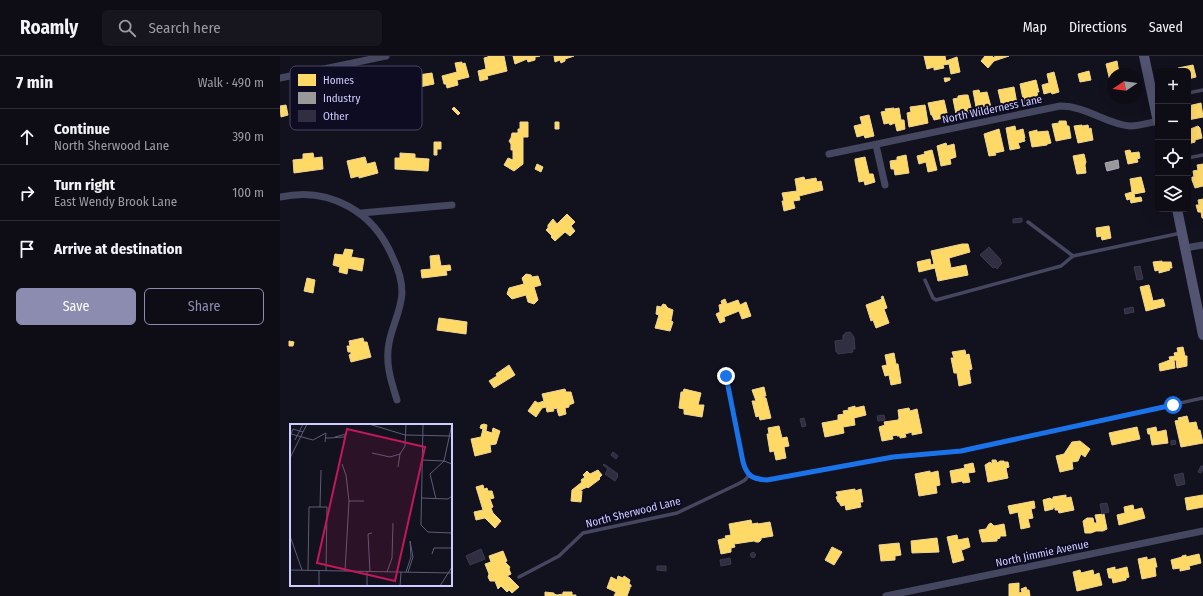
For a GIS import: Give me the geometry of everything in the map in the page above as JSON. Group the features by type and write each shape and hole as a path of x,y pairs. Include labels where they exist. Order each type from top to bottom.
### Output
{"street":[{"path":"334,66 386,56"},
{"path":"1144,56 1155,97"},
{"path":"280,78 290,76"},
{"name":"North Wilderness Lane","path":"829,154 1060,106 1080,108 1119,124 1130,126 1155,122"},
{"path":"876,145 885,185"},
{"path":"280,196 302,194 315,195 337,202 361,213 382,236 395,262 400,277 402,293 399,311 389,342 387,357 388,371 397,400"},
{"path":"361,213 452,205"},
{"path":"1178,212 1203,335"},
{"path":"1185,248 1203,245"},
{"name":"North Jimmie Avenue","path":"886,596 1203,531"}],"lane":[{"path":"1191,92 1203,90"},
{"path":"1191,157 1203,155"},
{"path":"1028,222 1073,256"},
{"path":"925,280 932,298 936,300 1061,266 1073,256 1182,233"},
{"path":"726,376 745,469 749,475 756,479 767,480 893,457 961,451 1203,398"},
{"name":"North Sherwood Lane","path":"519,578 559,556 583,534 677,513 738,484 745,480 749,475"}],"building: Homes":[{"path":"488,56 504,56 507,71 487,76 488,79 480,81 478,71 486,69 484,58"},
{"path":"513,56 540,56 535,57 535,60 528,62 527,59 515,64"},
{"path":"554,56 574,56 565,59 565,61 561,63 560,60 555,62"},
{"path":"924,56 945,56 946,61 957,57 960,72 951,74 949,64 943,65 944,68 934,70 934,67 927,69"},
{"path":"985,56 992,56 994,58 995,56 1009,56 994,61 988,68 981,61"},
{"path":"1117,61 1118,68 1107,68 1106,64"},
{"path":"462,62 462,64 465,63 469,77 457,80 458,85 447,88 446,84 444,84 442,76 457,72 455,63"},
{"path":"1193,65 1196,77 1191,78 1191,68 1178,68"},
{"path":"1089,71 1091,80 1080,82 1078,74"},
{"path":"1054,72 1059,92 1044,94 1042,85 1049,83 1047,74"},
{"path":"432,73 434,84 422,86 422,74"},
{"path":"944,78 950,78 950,80 945,82"},
{"path":"1036,80 1039,92 1037,92 1038,98 1031,99 1032,102 1024,104 1020,84"},
{"path":"1014,87 1017,104 1002,107 998,90"},
{"path":"979,90 980,93 987,92 991,107 989,110 977,112 973,91"},
{"path":"968,95 972,112 965,114 966,117 957,119 953,99"},
{"path":"944,100 948,117 934,120 928,103"},
{"path":"1201,103 1203,117 1191,119 1191,105"},
{"path":"286,105 288,115 281,117 280,106"},
{"path":"925,105 928,123 909,127 907,113 911,112 910,107"},
{"path":"454,107 460,113 458,115 452,109"},
{"path":"899,108 901,120 904,120 905,129 897,131 895,123 890,125 889,123 884,124 881,112 886,111 885,109"},
{"path":"869,115 874,136 865,138 864,135 857,137 854,126 862,124 860,117"},
{"path":"1059,121 1066,121 1067,126 1069,126 1071,138 1056,141 1052,124 1059,123"},
{"path":"520,122 528,122 528,137 523,137 523,164 514,171 504,165 508,158 513,160 513,150 511,150 511,144 509,141 512,133 518,133 518,129 520,129"},
{"path":"555,122 559,122 559,129 555,129"},
{"path":"1088,125 1089,129 1091,128 1093,140 1078,143 1074,126"},
{"path":"1015,126 1016,131 1023,129 1025,141 1018,143 1020,148 1010,150 1006,128"},
{"path":"1198,126 1200,128 1202,138 1191,143 1191,140 1191,129"},
{"path":"999,129 1004,151 995,153 996,155 989,156 984,134"},
{"path":"1037,130 1037,132 1048,131 1051,143 1032,147 1029,132"},
{"path":"434,142 441,142 441,149 437,149 437,155 434,155"},
{"path":"946,143 947,146 954,144 956,157 950,159 951,164 941,166 937,146"},
{"path":"932,150 937,170 928,172 926,162 919,164 917,156"},
{"path":"1130,150 1131,153 1139,152 1140,158 1137,159 1138,162 1128,164 1125,151"},
{"path":"313,153 314,158 322,157 323,169 294,173 293,160 303,159 303,154"},
{"path":"400,153 415,154 415,158 429,159 428,171 395,169 395,158 400,158"},
{"path":"1084,154 1086,173 1077,174 1073,156"},
{"path":"906,155 909,173 895,175 894,169 891,169 890,161 897,160 897,157"},
{"path":"365,157 367,164 375,162 378,173 359,178 359,176 351,178 347,161"},
{"path":"865,157 869,174 873,174 875,182 865,185 864,181 859,182 855,159"},
{"path":"537,164 543,167 541,172 535,169"},
{"path":"1203,164 1203,186 1195,188 1192,180 1192,177 1194,177 1193,171 1198,170 1197,165"},
{"path":"804,177 805,180 816,178 817,182 821,181 823,190 799,196 800,200 793,201 795,208 784,211 782,193 797,191 795,179"},
{"path":"1141,177 1145,192 1134,194 1135,198 1141,197 1142,201 1131,203 1130,199 1127,200 1125,194 1132,192 1130,179"},
{"path":"1203,199 1202,218 1201,212 1198,212 1196,205 1199,205 1198,200"},
{"path":"567,214 575,222 571,226 575,231 570,236 565,232 555,241 546,230 548,225 553,219 557,224"},
{"path":"1109,226 1111,238 1102,240 1101,236 1097,237 1096,228"},
{"path":"968,244 970,252 949,258 951,268 966,265 968,275 938,281 935,268 919,272 917,262 930,259 931,265 934,264 931,251"},
{"path":"345,249 353,250 351,257 364,259 362,271 348,268 347,274 339,272 340,267 333,265 335,254 343,255"},
{"path":"439,255 441,266 450,265 451,270 446,271 447,275 422,278 421,270 431,269 430,256"},
{"path":"1153,262 1171,262 1172,268 1159,273 1159,270 1155,271"},
{"path":"526,274 531,275 532,277 538,276 541,285 534,287 538,300 534,304 528,302 526,295 512,299 507,294 509,288 524,284 522,278"},
{"path":"307,278 315,280 313,293 304,291"},
{"path":"1149,285 1153,301 1163,299 1165,306 1146,311 1140,287"},
{"path":"883,296 887,308 884,309 889,323 876,328 873,320 871,321 866,305 882,299 881,297"},
{"path":"725,299 727,304 738,300 740,305 746,302 751,316 742,319 739,311 724,317 725,321 720,323 716,314 720,312 719,305 722,304 721,301"},
{"path":"663,304 673,310 671,321 673,322 670,331 655,328 659,315 656,314 657,306 661,307"},
{"path":"439,318 467,322 466,334 437,330"},
{"path":"363,338 364,342 367,342 371,357 351,362 349,355 351,352 348,352 347,346 350,346 349,341"},
{"path":"289,341 294,342 293,346 289,346"},
{"path":"1183,347 1185,356 1187,356 1187,366 1177,368 1176,360 1174,360 1175,368 1160,371 1159,364 1170,360 1169,357 1175,356 1174,353 1178,352 1177,348"},
{"path":"965,350 966,355 969,354 972,369 969,370 971,383 959,386 957,373 954,373 951,358 954,358 952,352"},
{"path":"894,353 896,364 898,364 901,383 891,385 889,375 885,376 882,366 887,365 885,355"},
{"path":"509,365 515,375 494,388 489,381"},
{"path":"764,387 766,396 764,396 766,398 771,418 760,420 759,416 756,417 752,401 756,401 752,390"},
{"path":"565,389 566,392 571,392 574,403 565,408 566,414 559,416 557,410 558,408 553,409 554,411 547,412 546,407 542,408 536,417 528,411 535,401 538,403 544,401 542,394"},
{"path":"684,389 701,393 698,405 704,405 702,417 684,414 684,409 679,408 681,392 683,392"},
{"path":"855,406 855,408 864,406 866,415 854,418 855,425 843,427 844,433 825,437 822,423 838,420 838,415 844,414 843,411 849,410 848,408"},
{"path":"909,408 910,411 917,409 922,433 912,435 912,432 905,434 906,437 900,438 900,436 897,435 892,436 893,439 882,441 879,427 885,425 884,422 898,420 898,410"},
{"path":"1187,416 1189,423 1196,422 1198,430 1200,430 1203,443 1181,447 1175,421 1179,420 1178,418"},
{"path":"481,425 487,425 486,431 492,433 493,428 500,431 496,444 490,445 491,452 475,456 471,439 481,437 483,429 480,428"},
{"path":"779,426 782,438 787,437 789,446 784,447 786,458 776,460 774,451 770,452 767,434 769,434 768,428"},
{"path":"1137,427 1140,439 1112,445 1109,433"},
{"path":"1156,427 1157,432 1166,430 1168,443 1152,445 1150,434 1148,434 1147,429"},
{"path":"1080,441 1090,449 1085,457 1081,454 1078,461 1072,462 1073,469 1060,472 1056,456 1064,454 1072,442"},
{"path":"992,460 996,460 997,463 1000,461 1008,462 1009,467 1006,468 1008,478 988,482 985,465 990,462 992,464"},
{"path":"973,463 975,472 968,473 970,482 963,483 962,481 952,483 950,471 965,468 964,465"},
{"path":"598,470 602,475 599,478 600,479 588,488 587,487 579,491 582,491 581,502 571,501 572,490 582,482 581,480 585,477 583,475 587,471 590,474"},
{"path":"930,471 930,473 938,471 940,485 936,486 937,493 919,496 915,474"},
{"path":"483,485 484,489 487,488 488,491 492,491 494,498 490,499 493,507 491,508 493,513 501,521 495,528 485,518 476,520 474,512 483,510 476,487"},
{"path":"855,489 855,491 861,489 863,502 860,502 861,507 846,510 845,505 841,506 838,502 836,492"},
{"path":"1066,495 1066,498 1071,497 1074,510 1059,513 1058,510 1055,510 1055,507 1045,511 1043,500"},
{"path":"1203,495 1203,507 1187,510 1185,498"},
{"path":"1034,501 1035,508 1031,509 1033,518 1028,519 1030,527 1021,529 1018,512 1010,514 1008,506"},
{"path":"1133,505 1134,510 1142,508 1145,518 1119,525 1117,515 1125,513 1124,507"},
{"path":"1104,514 1107,529 1103,531 1085,533 1083,521 1087,518 1093,518 1094,523 1097,523 1095,515"},
{"path":"751,520 752,524 770,522 773,536 761,538 759,542 754,541 734,544 735,547 731,548 731,552 721,554 718,540 726,538 725,536 731,535 729,524"},
{"path":"991,523 994,526 1004,524 1006,536 1000,536 997,541 982,542 979,530 986,529"},
{"path":"957,535 958,540 968,538 970,547 962,550 960,546 964,560 953,563 947,537"},
{"path":"937,538 939,552 912,553 911,541"},
{"path":"899,543 901,555 895,556 895,560 881,561 879,545"},
{"path":"832,547 842,552 834,565 825,560"},
{"path":"503,551 507,561 505,562 510,567 509,569 511,574 507,576 519,587 512,593 509,590 507,592 501,586 498,589 495,581 490,581 485,564 491,562 489,556"},
{"path":"1199,554 1201,563 1189,566 1190,569 1180,571 1180,568 1173,569 1171,560 1186,555 1186,557"},
{"path":"1147,557 1147,560 1155,558 1157,567 1155,567 1156,576 1142,579 1138,559"},
{"path":"1115,567 1115,570 1127,567 1129,577 1126,578 1126,580 1113,583 1112,578 1109,578 1107,569"},
{"path":"1080,570 1081,573 1093,570 1094,575 1099,573 1102,585 1077,591 1073,572"},
{"path":"618,576 623,578 624,576 630,580 629,584 631,587 628,587 630,588 627,596 614,596 616,592 607,588 611,577 617,580"},
{"path":"1019,583 1019,593 1022,592 1021,589 1026,587 1027,590 1029,590 1030,596 1009,596 1009,584"},
{"path":"545,592 554,593 557,595 563,594 563,592 572,592 572,595 576,596 545,596"}],"building: Industry":[{"path":"1118,160 1119,168 1107,171 1105,163"}],"building: Other":[{"path":"1022,218 1022,222 1013,223 1013,219"},
{"path":"989,247 1001,260 1000,261 1002,263 997,269 995,267 993,268 980,255"},
{"path":"1140,266 1143,279 1137,280 1134,267"},
{"path":"1133,307 1134,312 1125,314 1124,309"},
{"path":"850,332 854,337 855,349 852,349 853,352 838,354 838,352 836,352 835,341 843,340 843,335"},
{"path":"884,415 885,420 878,421 877,416"},
{"path":"804,418 806,426 802,427 800,419"},
{"path":"1175,440 1176,444 1171,445 1171,441"},
{"path":"613,452 618,456 616,459 611,455"},
{"path":"604,464 618,474 615,481 605,474 608,469 603,465"},
{"path":"1201,466 1203,466 1203,469 1201,473 1198,472"},
{"path":"1183,473 1185,484 1177,486 1174,475"},
{"path":"1107,503 1109,512 1102,514 1100,504"},
{"path":"481,549 485,559 470,565 466,556"},
{"path":"753,552 756,555 753,558 750,555"},
{"path":"730,558 731,564 721,566 720,560"},
{"path":"657,566 666,566 666,571 657,570"}],"route":[{"path":"726,376 745,469 749,475 756,479 767,480 893,457 941,454 961,451 1173,405"}]}
